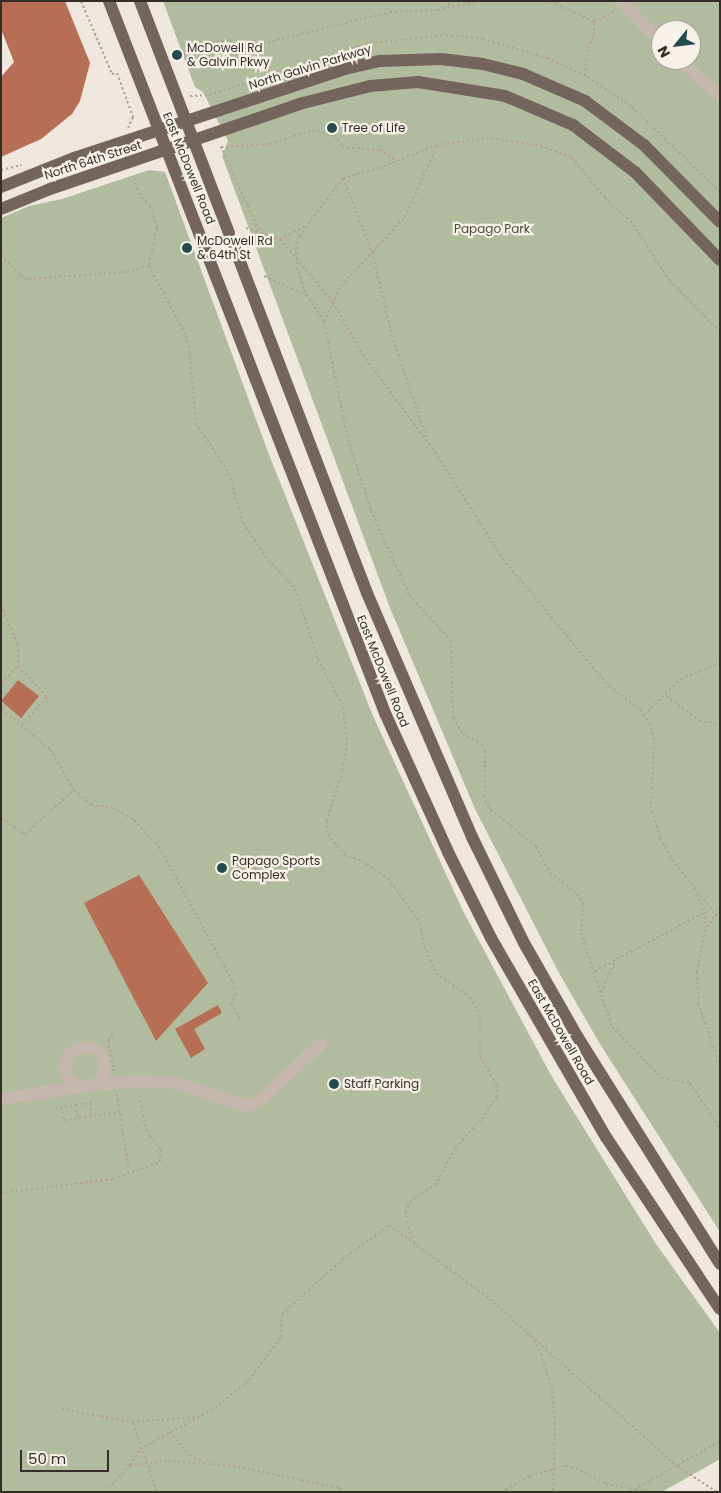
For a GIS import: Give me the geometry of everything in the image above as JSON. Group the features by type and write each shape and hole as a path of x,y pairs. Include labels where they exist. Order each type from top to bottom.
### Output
{"main road":[{"name":"East McDowell Road","path":"110,1 385,714 448,852 491,938 606,1138 720,1309"},
{"name":"East McDowell Road","path":"140,1 195,140 367,593 472,837 524,943 577,1036 720,1264"},
{"name":"North Galvin Parkway","path":"186,120 363,64 420,58 483,64 523,74 585,101 644,145 720,222"},
{"path":"195,140 303,103 370,86 418,82 474,88 553,114 595,140 635,172 720,260"},
{"name":"North 64th Street","path":"1,187 186,120"},
{"name":"North 64th Street","path":"1,209 50,189 195,140"}],"street":[{"path":"621,1 651,32"},
{"path":"690,70 720,96"},
{"path":"701,203 720,215"},
{"path":"1,1099 80,1087 141,1081 175,1083 247,1106 258,1103 321,1044"},
{"path":"80,1087 69,1079 65,1067 70,1054 81,1048 94,1049 103,1059 105,1071 93,1086"}],"path":[{"path":"81,1 112,74 117,74 133,117 122,133"},
{"path":"176,60 202,44 230,40 240,47 390,12 438,10 452,1"},
{"path":"448,5 479,1"},
{"path":"551,1 594,22"},
{"path":"594,22 613,13"},
{"path":"585,76 588,48 594,35 594,22"},
{"path":"236,56 240,47"},
{"path":"261,235 221,148 270,144 312,130 335,135 342,147 380,150 397,161"},
{"path":"720,332 670,281 632,223 605,198 571,157 538,145 489,138 437,145 397,161 343,178 299,236 295,258 308,296 324,322 348,440 371,510 409,595 451,641 452,718 463,734 481,744 484,750 485,800 491,810 536,846 550,874 576,894 582,904 581,933 612,1027 634,1053 662,1078 690,1083 720,1130"},
{"path":"324,322 341,286 406,217 437,145"},
{"path":"1,170 28,163"},
{"path":"134,178 139,193 150,206 157,228 148,266 186,336 194,379 196,423 229,473 243,523 265,556 295,590 318,659 343,707 347,743 342,771 327,821 328,834 344,854 362,860 388,878 420,923 424,946 436,973 470,998 480,1015 480,1057 497,1086 497,1096 482,1120 455,1148 436,1184 411,1201 406,1211 408,1227 415,1244"},
{"path":"343,178 372,252 392,335 428,442"},
{"path":"246,228 261,235 280,239 307,226"},
{"path":"280,239 333,302 363,355 428,442 503,559 609,686 650,723 654,742 650,782 654,814 672,860 720,920"},
{"path":"1,255 21,276 29,279 127,272 148,266"},
{"path":"264,276 308,296"},
{"path":"1,605 18,645 18,666 47,697 21,726"},
{"path":"644,716 681,679 720,663"},
{"path":"1,683 18,666"},
{"path":"666,696 699,720 720,724"},
{"path":"1,710 50,749 74,790 91,805 113,808 134,820 159,847 233,982 236,994 231,1004 240,1021"},
{"path":"1,818 25,834 74,790"},
{"path":"695,890 705,912 705,930 697,972 698,1003 720,1065"},
{"path":"705,930 720,909"},
{"path":"595,971 705,912"},
{"path":"601,996 615,960"},
{"path":"113,1034 108,1040 114,1071"},
{"path":"1,1193 113,1179 160,1162 161,1149 150,1136 144,1122 139,1097 141,1081"},
{"path":"117,1094 128,1166"},
{"path":"55,1108 96,1102"},
{"path":"90,1103 92,1116"},
{"path":"76,1105 78,1118"},
{"path":"62,1107 64,1120 120,1112"},
{"path":"105,1492 130,1465 140,1449 197,1416 215,1408 249,1380 280,1337 282,1314 342,1260 389,1225 486,1296 677,1466 717,1492"},
{"path":"529,1334 541,1354 552,1391 555,1468 553,1492"},
{"path":"62,1410 132,1422 197,1416"},
{"path":"132,1422 140,1449 157,1492"},
{"path":"169,1432 190,1455 206,1464"},
{"path":"631,1491 720,1441"},
{"path":"130,1465 168,1461 206,1464 288,1476 344,1492"},
{"path":"501,1492 514,1482 555,1468 576,1468 606,1484 631,1491 651,1492"}],"green space":[{"name":"Papago Park","path":"163,1 720,1 720,1232 600,1044 559,973 475,809 390,608 222,156 228,141 203,92 195,87"},
{"name":"Papago Sports Complex","path":"149,170 165,172 268,452 373,716 464,913 552,1077 656,1244 720,1333 720,1459 662,1492 1,1492 1,218 29,206 62,199"}],"building":[{"path":"1,1 65,1 90,63 80,101 72,114 41,139 1,157 1,77 14,62 1,29"},
{"path":"18,680 39,696 21,718 1,701"},
{"path":"139,875 208,983 156,1041 84,903"},
{"path":"218,1005 222,1013 194,1029 205,1049 191,1058 175,1029"}],"place":[{"name":"McDowell Rd & Galvin Pkwy","path":"177,55"},
{"name":"Tree of Life","path":"332,128"},
{"name":"McDowell Rd & 64th St","path":"187,248"},
{"name":"Papago Sports Complex","path":"222,868"},
{"name":"Staff Parking","path":"334,1084"}]}
